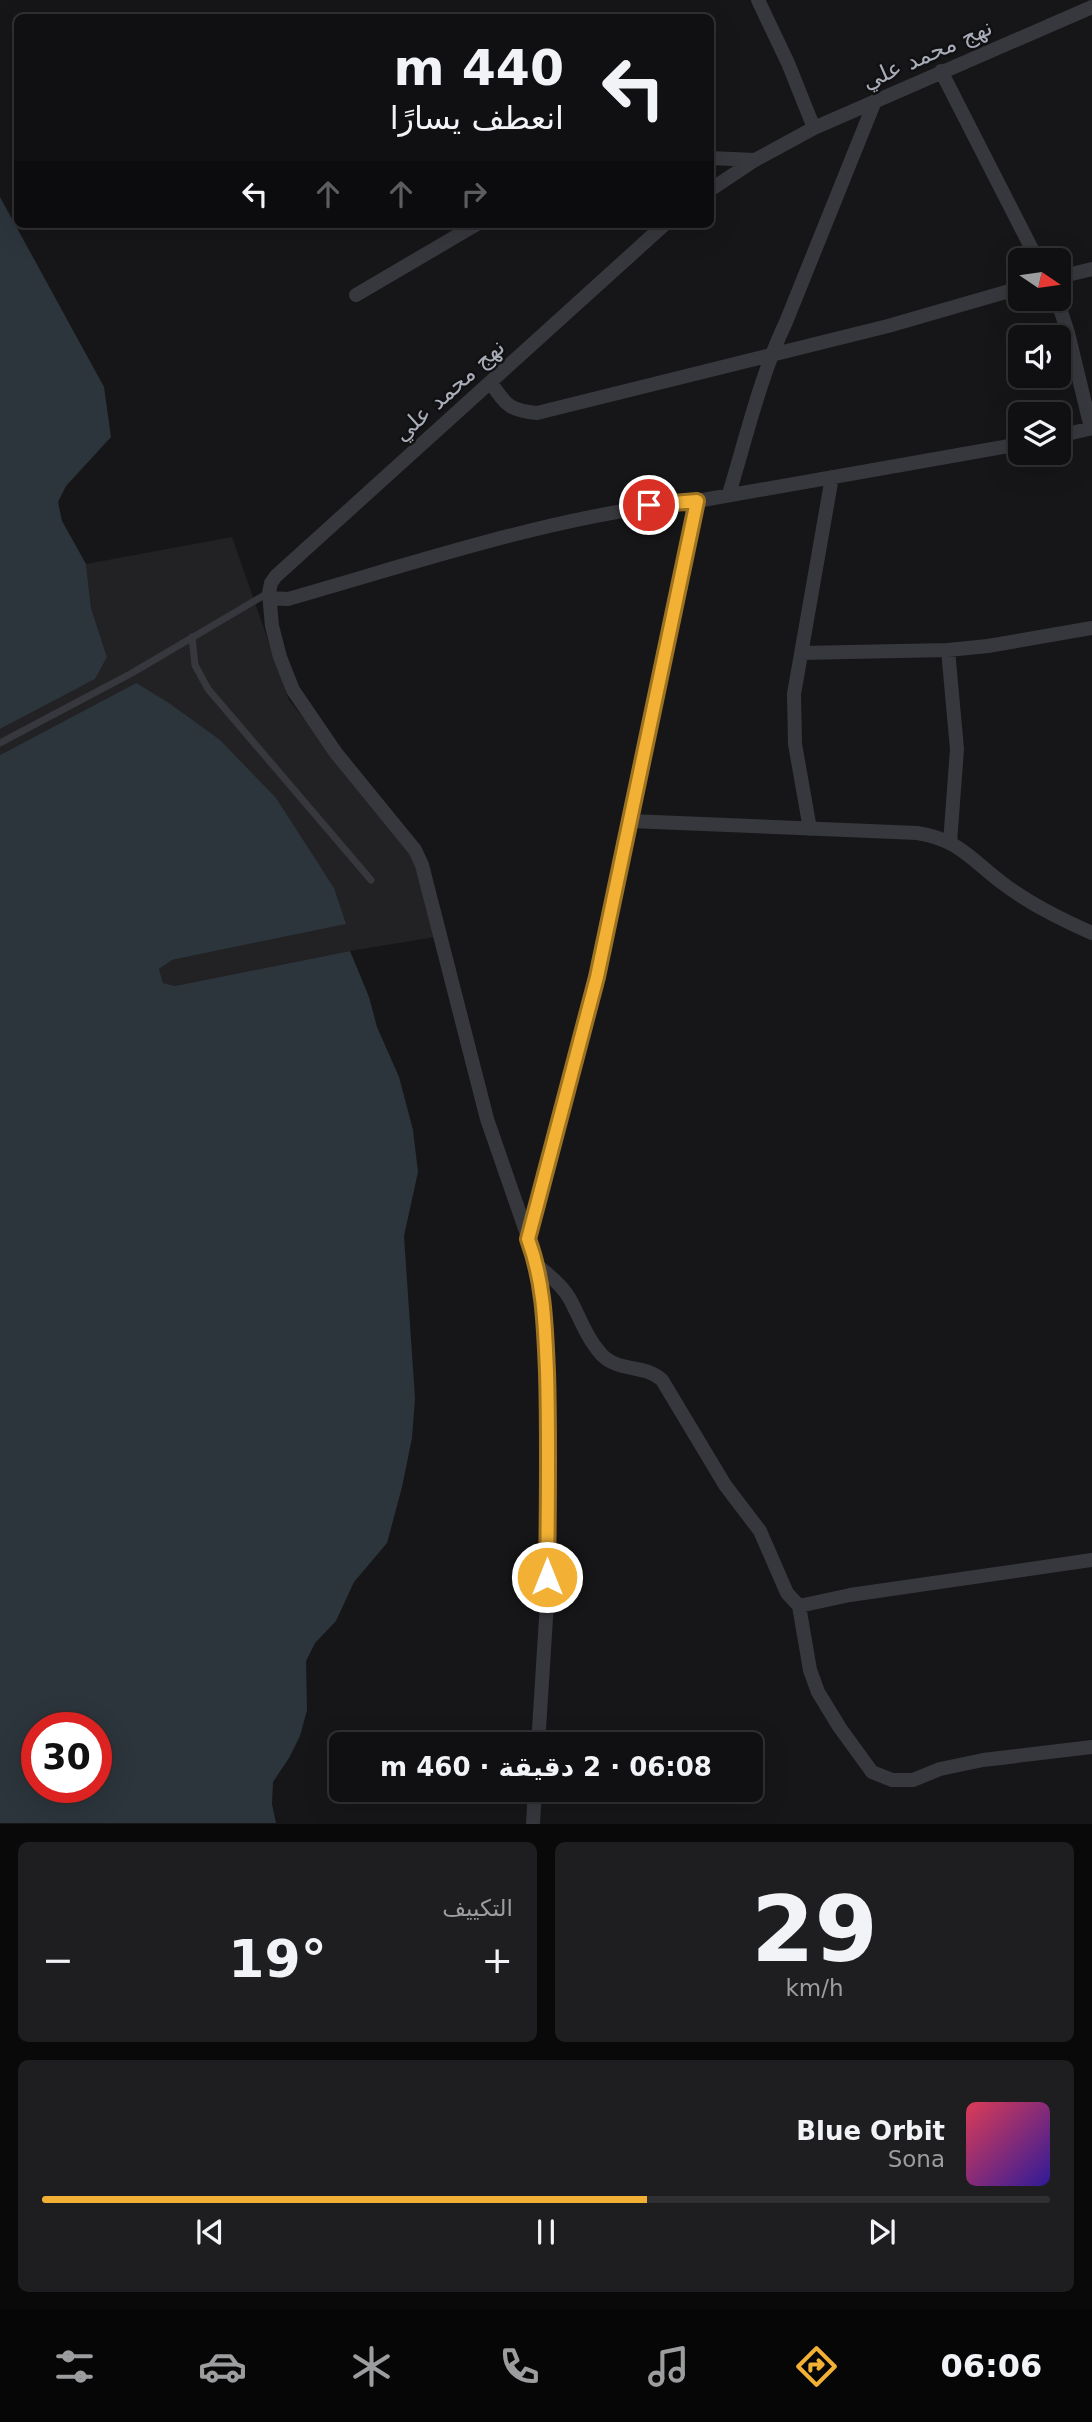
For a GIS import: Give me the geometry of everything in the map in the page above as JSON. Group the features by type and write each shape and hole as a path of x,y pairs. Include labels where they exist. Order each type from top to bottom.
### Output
{"street":[{"path":"758,0 784,52 814,128"},
{"name":"نهج محمد علي","path":"714,187 755,160 814,128 1092,7"},
{"path":"942,71 1031,248"},
{"path":"729,494 765,379 770,354 876,101"},
{"path":"714,158 755,160"},
{"path":"356,295 470,228"},
{"name":"نهج محمد علي","path":"270,595 271,583 276,576 661,228"},
{"path":"1071,274 1092,269"},
{"path":"491,383 505,404 519,412 537,413 888,326 1008,291"},
{"path":"1061,312 1091,428 1071,433"},
{"path":"539,1732 547,1602 549,1421 544,1312 538,1266 487,1119 419,857 336,753 293,690 272,626 270,595 288,599 556,525 649,505 697,501 1008,446"},
{"path":"810,829 795,744 794,694 832,477"},
{"path":"528,1239 597,977 697,501"},
{"path":"801,653 948,650 1092,628"},
{"path":"948,650 957,749 950,843"},
{"path":"630,821 937,836 971,856 1001,882 1054,916 1092,933"},
{"path":"538,1266 564,1290 586,1333 601,1354 615,1363 652,1372 662,1380 725,1485 760,1531 787,1593 799,1606 810,1670 818,1692 872,1772 892,1780 913,1780 940,1769 983,1760 1091,1750"},
{"path":"799,1606 850,1595 1092,1560"},
{"path":"533,1824 534,1802"}],"lane":[{"path":"0,743 270,595"},
{"path":"191,637 195,665 208,689 371,880"}],"shaded area":[{"path":"0,197 14,223 14,228 17,228 104,387 111,437 66,486 58,502 62,521 86,564 91,608 107,657 95,679 0,729"},
{"path":"232,537 289,700 415,857 435,937 175,986 163,983 159,969 172,960 345,924 136,683 0,755 0,729 94,679 107,657 91,608 86,564"},
{"path":"136,683 220,740 276,798 334,888 346,924 172,960 159,969 163,983 175,986 350,951 369,997 377,1027 399,1077 413,1130 418,1172 404,1236 415,1398 412,1438 387,1543 354,1582 336,1621 315,1643 306,1661 307,1710 300,1736 273,1782 272,1804 276,1823 0,1823 0,755"}],"route":[{"path":"547,1577 549,1421 544,1312 538,1266 528,1239 597,977 697,501 649,505"}]}
